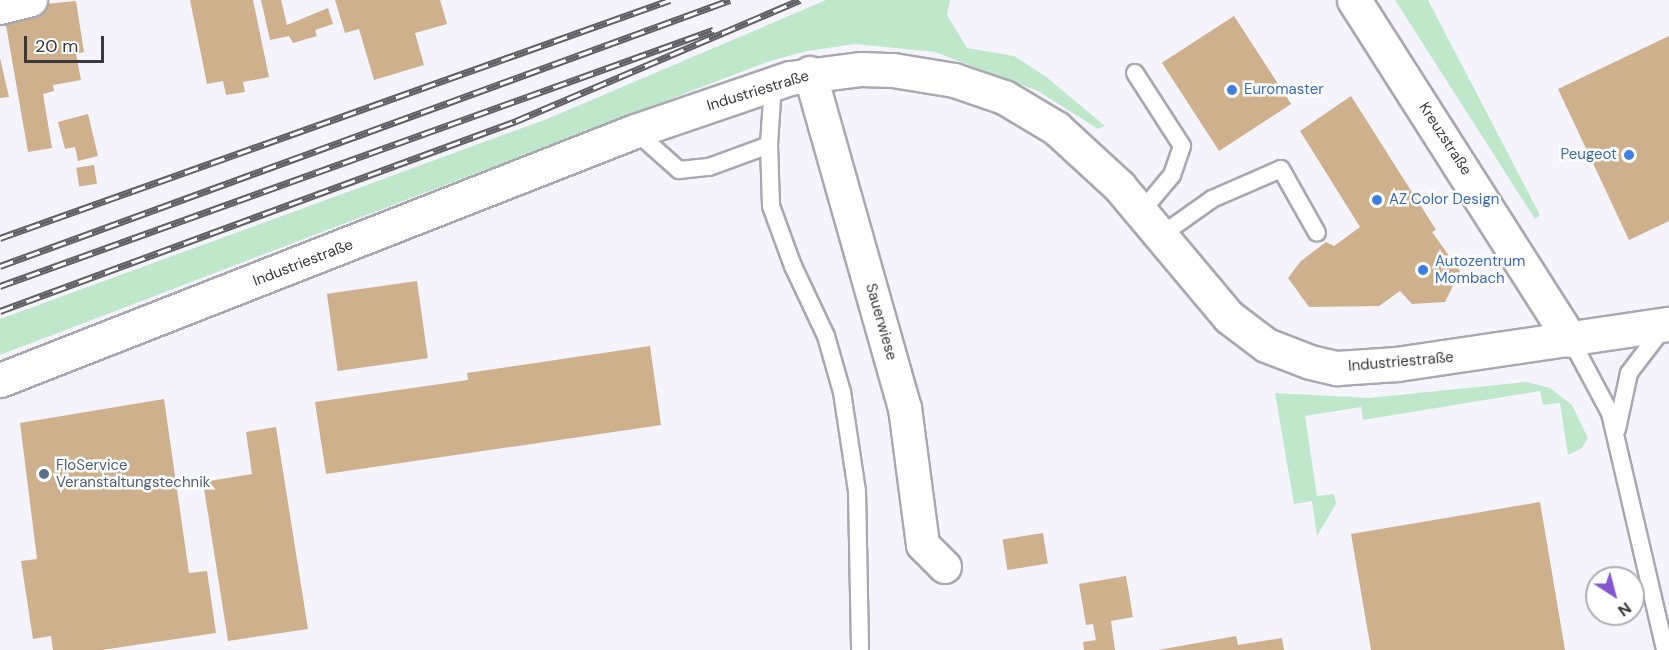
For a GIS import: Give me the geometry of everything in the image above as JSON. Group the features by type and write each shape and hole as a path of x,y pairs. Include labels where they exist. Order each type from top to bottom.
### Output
{"street":[{"path":"0,8 31,0"},
{"name":"Kreuzstraße","path":"1354,0 1571,340"},
{"name":"Industriestraße","path":"0,380 635,131 810,73 861,69 912,72 1004,97 1056,128 1098,164 1210,298 1248,332 1276,350 1322,366 1385,366 1667,324"},
{"name":"Sauerwiese","path":"810,73 905,408 923,545 945,567"}],"lane":[{"path":"1135,73 1182,146 1150,224"},
{"path":"773,84 768,145 771,206 793,266 826,336 842,392 857,491 860,650"},
{"path":"635,131 679,170 709,167 768,145"},
{"path":"1150,224 1281,169 1317,233"},
{"path":"1616,433 1629,373 1667,324"},
{"path":"1571,340 1603,394 1616,433 1665,650"}],"green space":[{"path":"826,0 950,0 947,15 967,48 1014,56 1045,76 1105,126 1098,129 1038,91 935,52 855,44 807,51 770,61 0,355 0,319 547,119"},
{"path":"1395,0 1428,0 1540,215 1535,219"},
{"path":"1527,382 1550,388 1572,405 1588,438 1582,448 1568,455 1560,403 1543,405 1540,391 1363,420 1361,407 1305,416 1317,496 1334,494 1336,504 1317,536 1312,501 1294,504 1275,393 1369,398"}],"building":[{"path":"190,0 253,0 269,77 243,82 245,92 226,95 223,81 207,84"},
{"path":"261,0 281,0 287,25 328,8 333,24 315,30 317,36 293,43 289,36 270,40"},
{"path":"335,0 440,0 447,24 415,33 424,65 374,80 359,29 345,33"},
{"path":"76,1 84,52 76,54 81,80 53,85 54,91 43,94 52,148 28,152 3,8"},
{"path":"1234,16 1291,104 1219,151 1162,63"},
{"name":"Peugeot","path":"1669,36 1669,221 1629,240 1558,89"},
{"path":"0,58 9,97 0,98"},
{"path":"1351,96 1436,230 1432,232 1460,271 1445,302 1412,304 1400,291 1379,306 1309,307 1288,278 1301,261 1326,242 1334,246 1360,227 1300,131"},
{"path":"88,114 98,156 78,161 75,147 65,149 58,122"},
{"path":"94,165 97,184 79,187 76,168"},
{"path":"417,281 428,358 338,371 327,294"},
{"path":"650,346 661,425 326,474 315,402 468,380 467,373"},
{"path":"164,399 189,573 207,571 216,633 102,650 53,650 51,636 33,639 21,561 37,559 20,423"},
{"path":"276,427 308,629 228,641 203,482 252,474 246,432"},
{"path":"1540,502 1565,650 1371,650 1351,534"},
{"path":"1043,533 1048,564 1007,570 1003,539"},
{"path":"1126,576 1133,617 1111,621 1115,650 1084,650 1083,642 1096,640 1093,624 1086,625 1079,584"},
{"path":"1236,636 1238,645 1282,638 1284,650 1158,650"}],"railway":[{"path":"0,238 670,0"},
{"path":"0,266 730,0"},
{"path":"0,311 516,121 800,0"},
{"path":"0,286 713,30"}],"place":[{"name":"Euromaster","path":"1232,90"},
{"name":"Peugeot","path":"1629,155"},
{"name":"AZ Color Design","path":"1377,200"},
{"name":"Autozentrum Mombach","path":"1423,270"},
{"name":"FloService Veranstaltungstechnik","path":"44,474"}]}
